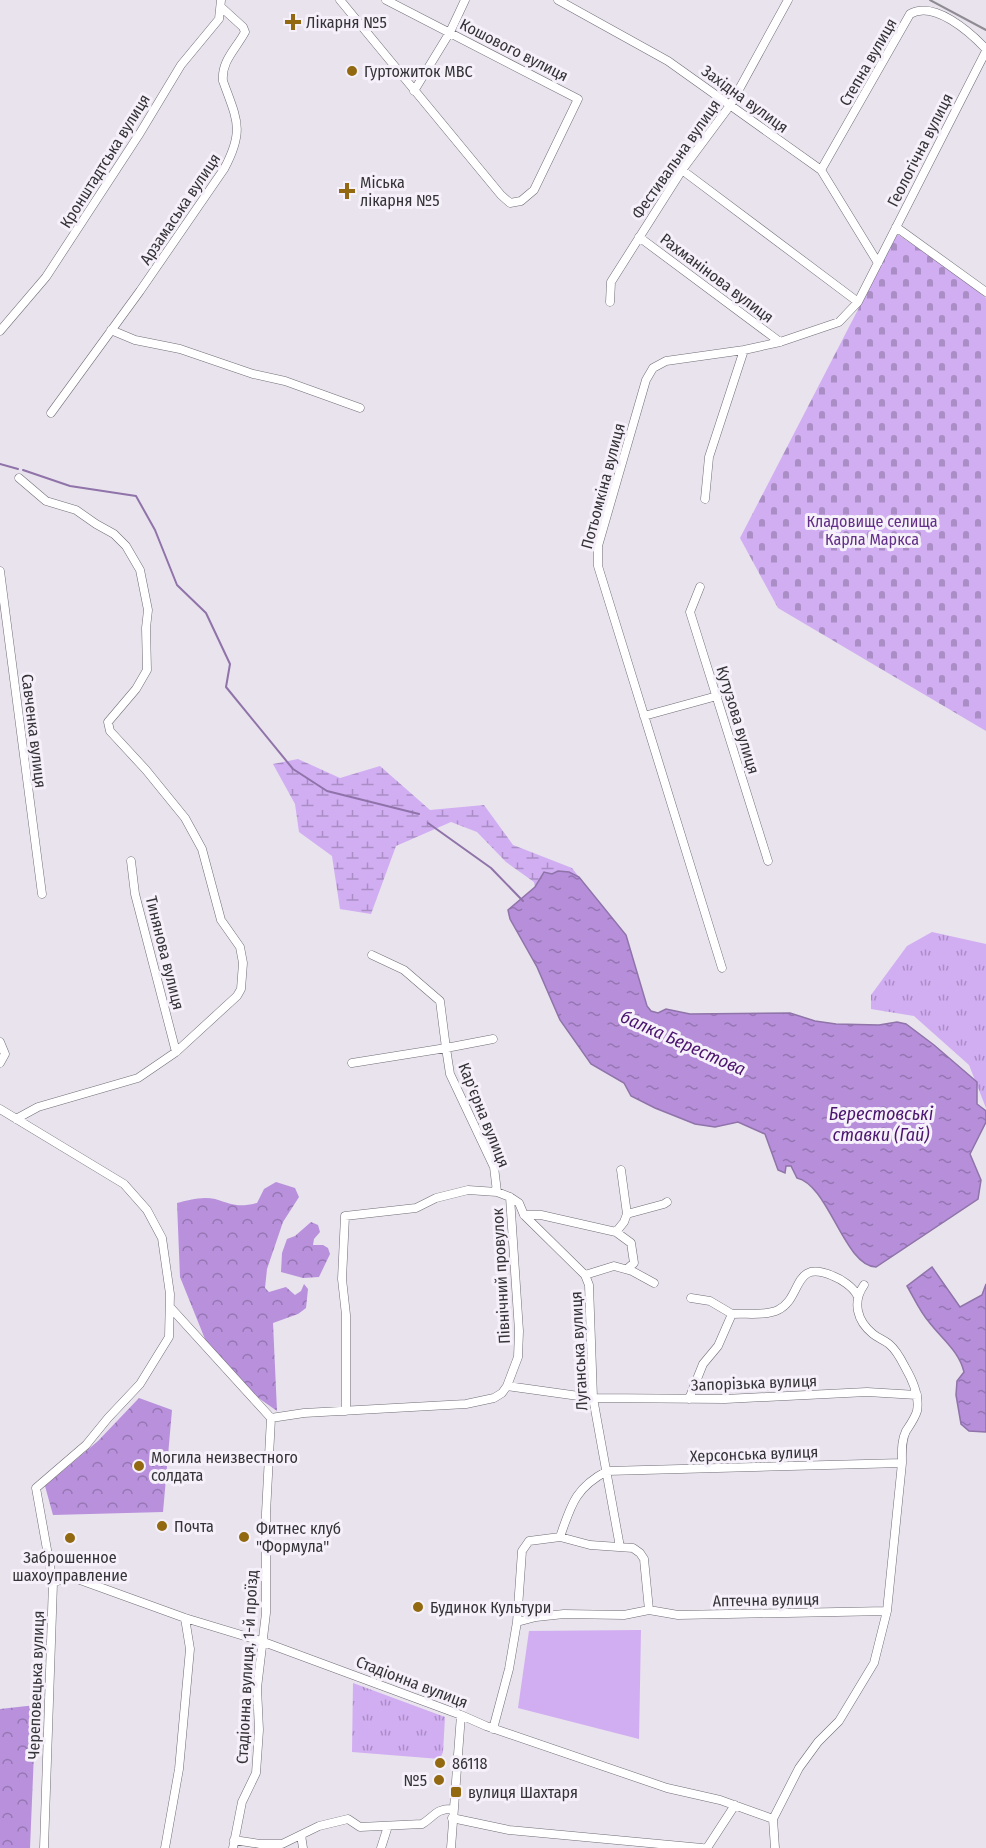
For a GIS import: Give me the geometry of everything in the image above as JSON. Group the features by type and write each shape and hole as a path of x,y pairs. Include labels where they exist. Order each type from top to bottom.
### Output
{"street":[{"path":"340,0 414,91 450,32 465,0"},
{"name":"Кошового вулиця","path":"386,0 578,99 534,190 521,201 510,203 414,91"},
{"name":"Західна вулиця","path":"558,0 668,61 821,170 878,262"},
{"name":"Фестивальна вулиця","path":"610,302 611,282 682,170 731,104 788,0"},
{"name":"Арзамаська вулиця","path":"51,413 224,169 235,149 238,127 222,73 245,33 243,27 221,4"},
{"name":"Кронштадтська вулиця","path":"0,331 46,277 140,133 181,65 219,19 221,4"},
{"name":"Степна вулиця","path":"821,170 910,14 917,9 924,8 951,18 968,30 986,50"},
{"name":"Геологічна вулиця","path":"878,262 986,50"},
{"path":"682,170 858,302"},
{"path":"896,227 986,292"},
{"name":"Рахманінова вулиця","path":"639,237 780,342"},
{"name":"Потьомкіна вулиця","path":"722,968 598,566 598,546 646,380 653,368 666,361 744,350 780,342 838,322 858,302 878,262"},
{"path":"111,330 135,340 180,349 253,374 285,381 360,408"},
{"path":"705,499 709,457 744,350"},
{"path":"16,1119 38,1107 138,1078 176,1052 237,996 241,989 243,963 240,947 219,914 202,849 185,818 146,770 110,732 108,722 136,689 147,670 148,610 140,570 126,546 114,534 76,510 46,501 19,478"},
{"name":"Савченка вулиця","path":"0,571 42,894"},
{"name":"Кутузова вулиця","path":"700,587 690,612 768,861"},
{"path":"644,716 717,696"},
{"name":"Тинянова вулиця","path":"131,861 135,894 176,1052"},
{"name":"Кар'єрна вулиця","path":"372,955 404,970 440,1001 450,1074 494,1167 497,1192"},
{"name":"Кар'єрна вулиця","path":"352,1063 493,1039"},
{"path":"0,1041 5,1054 0,1063"},
{"path":"0,1109 124,1184 147,1210 162,1238 170,1289 170,1307 271,1418 304,1413 466,1404 494,1398 507,1386"},
{"path":"616,1232 627,1214 621,1170"},
{"path":"346,1411 347,1346 342,1279 345,1216 416,1208 436,1198 468,1190 497,1192 510,1197"},
{"name":"Луганська вулиця","path":"510,1197 519,1203 524,1215 585,1275 589,1285 593,1398 620,1547"},
{"name":"Північний провулок","path":"507,1386 518,1357 519,1331 510,1197"},
{"path":"627,1214 667,1202"},
{"path":"524,1215 541,1215 616,1232 631,1243 634,1263 627,1269"},
{"path":"585,1275 614,1266 627,1269 654,1283"},
{"path":"691,1298 710,1301 732,1314 768,1313 780,1310 808,1272 820,1270 838,1278 855,1291 863,1324 891,1345 906,1368 917,1395 916,1413 905,1434 902,1448 887,1611 874,1663 839,1721 818,1742 799,1768 773,1818 775,1848"},
{"path":"857,1295 864,1285"},
{"name":"Череповецька вулиця","path":"44,1848 53,1583 36,1488 86,1445 140,1384 169,1337 170,1307"},
{"path":"689,1399 703,1364 718,1346 732,1314"},
{"name":"Запорізька вулиця","path":"507,1386 593,1398 689,1399 867,1392 917,1395"},
{"name":"Стадіонна вулиця, 1-й проїзд","path":"233,1844 242,1802 256,1773 259,1725 257,1688 266,1613 266,1513 271,1418"},
{"name":"Херсонська вулиця","path":"607,1471 902,1463"},
{"path":"560,1537 572,1502 583,1487 607,1471"},
{"path":"493,1729 509,1669 517,1622 522,1551 529,1541 560,1537 590,1545 633,1548 644,1559 649,1610"},
{"name":"Стадіонна вулиця","path":"53,1583 69,1576 185,1618 261,1641 493,1729 667,1788 735,1805 773,1818"},
{"name":"Аптечна вулиця","path":"517,1622 564,1614 624,1615 649,1610 678,1615 887,1611"},
{"path":"165,1848 179,1769 190,1649 185,1618"},
{"path":"452,1848 452,1814 461,1715"},
{"path":"233,1844 282,1844 320,1826 348,1819 360,1827 422,1824 434,1813 444,1809 452,1814 508,1830 705,1848 735,1805"},
{"path":"381,1848 388,1826"},
{"path":"301,1835 303,1848"}],"green space":[{"name":"Кладовище селища Карла Маркса","path":"897,234 953,272 986,298 986,731 778,608 740,538"},
{"path":"298,759 340,778 380,766 430,810 484,805 513,845 572,868 579,877 544,872 535,887 534,882 506,862 477,832 451,822 396,846 371,914 340,909 332,856 299,832 295,804 273,764"},
{"path":"932,932 986,944 986,1108 969,1065 914,1016 871,1009 871,995 907,946"},
{"path":"276,1182 295,1188 299,1197 283,1222 267,1269 265,1288 269,1292 286,1287 295,1295 301,1291 304,1284 308,1289 306,1308 298,1314 273,1323 277,1411 236,1382 209,1349 180,1277 177,1203 206,1198 235,1205 257,1203 264,1189"},
{"path":"311,1222 318,1225 320,1232 314,1239 313,1245 323,1245 328,1248 330,1254 319,1277 303,1278 281,1272 282,1253 287,1239 295,1236"},
{"path":"139,1398 172,1410 163,1512 53,1515 45,1486 98,1441"},
{"path":"641,1630 639,1739 518,1708 529,1631"},
{"path":"353,1683 445,1717 443,1752 440,1759 352,1752"},
{"path":"36,1705 30,1848 0,1848 0,1709"}],"water":[{"name":"Берестовські ставки (Гай)","path":"558,871 569,872 579,877 626,935 647,1006 651,1011 658,1013 666,1009 690,1014 790,1013 815,1021 836,1024 879,1025 897,1022 906,1024 934,1045 977,1082 977,1104 986,1111 986,1122 970,1154 981,1180 978,1199 876,1267 865,1263 855,1254 818,1195 808,1184 797,1178 791,1166 786,1166 785,1173 778,1170 765,1134 738,1122 715,1127 695,1124 631,1096 624,1083 591,1064 560,1020 537,967 510,919 508,910 535,887 544,872 552,874"},
{"path":"932,1267 960,1307 982,1295 986,1284 986,1432 969,1431 961,1424 956,1395 957,1381 964,1372 962,1365 954,1351 923,1314 907,1286"}],"waterway":[{"name":"балка Берестова","path":"0,464 18,469"},
{"name":"балка Берестова","path":"23,470 70,486 136,496 155,530 177,585 206,613 230,664 226,687 293,769 327,791 419,814"},
{"name":"балка Берестова","path":"428,823 491,868 523,901"}],"railway":[{"path":"930,0 986,30"}],"place":[{"name":"Лікарня №5","path":"293,22"},
{"name":"Гуртожиток МВС","path":"352,71"},
{"name":"Міська лікарня №5","path":"347,191"},
{"name":"Могила неизвестного солдата","path":"139,1466"},
{"name":"Почта","path":"162,1526"},
{"name":"Фитнес клуб \"Формула\"","path":"244,1537"},
{"name":"Заброшенное шахоуправление","path":"70,1538"},
{"name":"Будинок Культури","path":"418,1607"},
{"name":"86118","path":"440,1763"},
{"name":"№5","path":"439,1780"},
{"name":"вулиця Шахтаря","path":"456,1792"}]}
